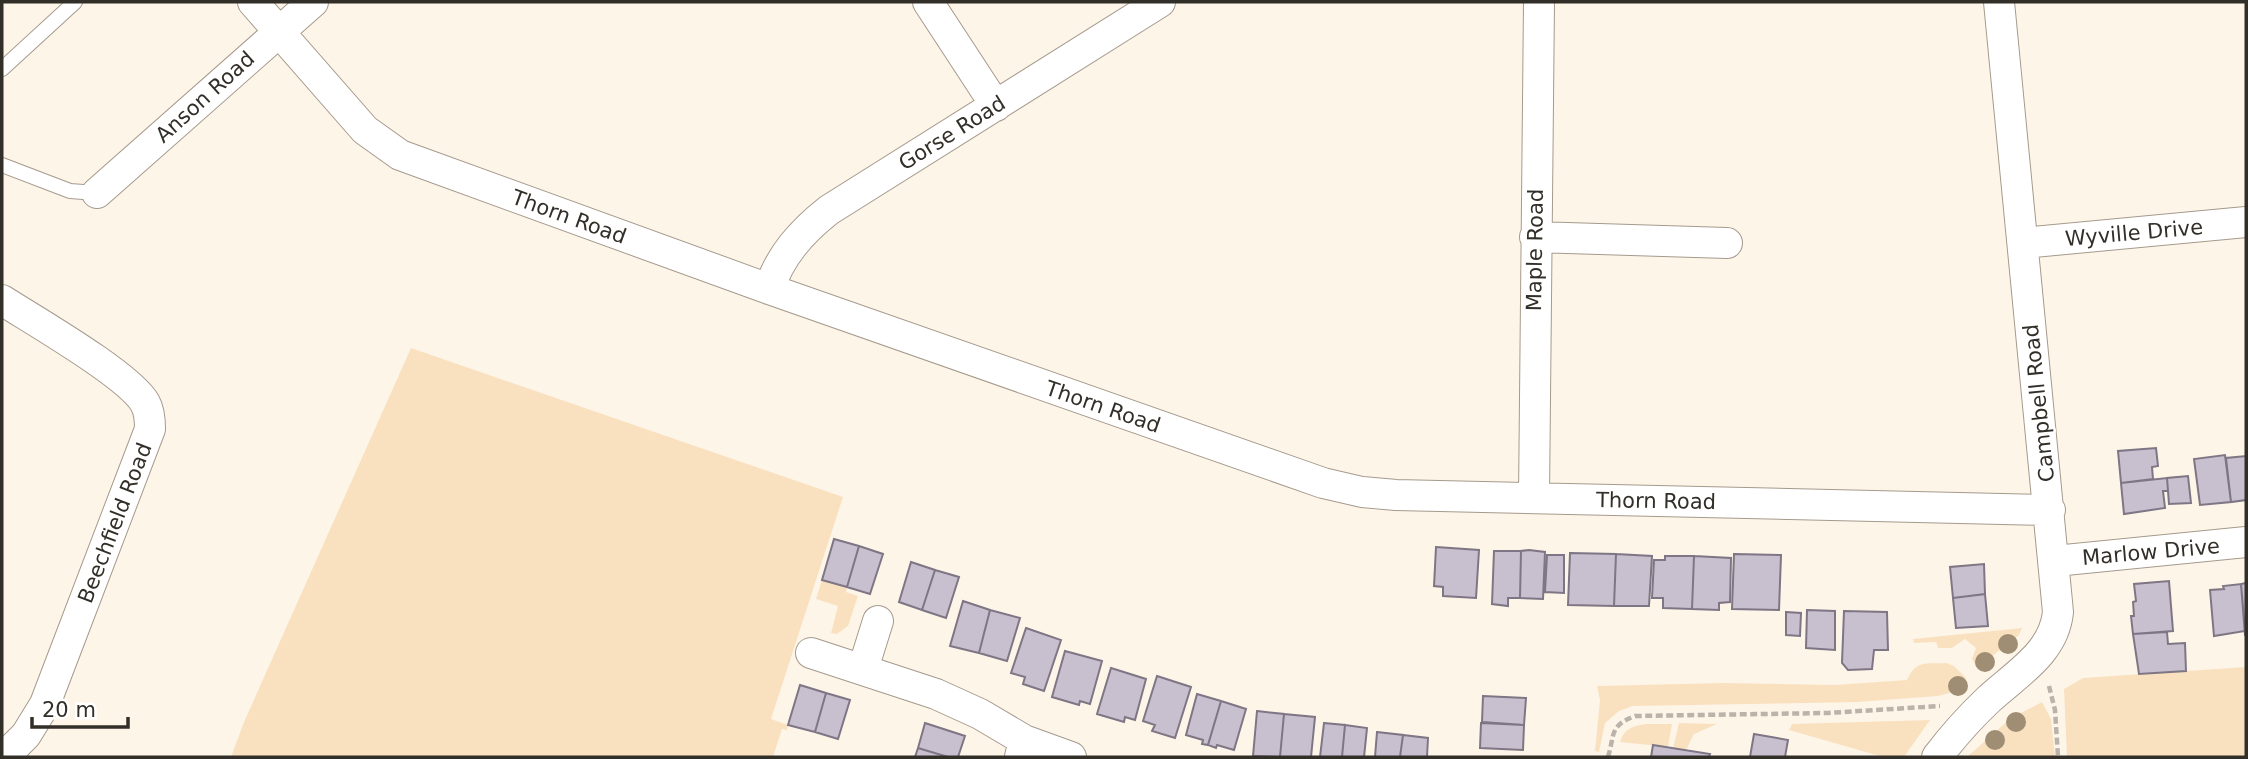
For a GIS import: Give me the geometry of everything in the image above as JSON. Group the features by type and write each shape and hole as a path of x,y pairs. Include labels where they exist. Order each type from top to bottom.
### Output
{"street":[{"name":"Thorn Road","path":"253,2 365,130 400,155 768,289 1298,475 1345,489 1396,495 2050,510"},
{"name":"Anson Road","path":"97,193 313,2"},
{"path":"928,2 996,106"},
{"name":"Gorse Road","path":"768,289 783,257 817,219 1160,2"},
{"name":"Maple Road","path":"1534,498 1539,2"},
{"name":"Campbell Road","path":"1937,757 1977,711 2038,656 2046,646 2057,621 2055,561 1999,2"},
{"name":"Wyville Drive","path":"2023,243 2246,222"},
{"path":"1535,237 1727,243"},
{"name":"Beechfield Road","path":"2,300 114,373 132,388 145,403 150,429 45,704 26,735 4,757"},
{"name":"Marlow Drive","path":"2055,561 2246,542"},
{"path":"863,669 878,621"},
{"path":"811,653 951,700 1022,749 1071,757"}],"lane":[{"path":"2,69 75,2"},
{"path":"2,166 70,191 97,193"}],"path":[{"path":"2038,656 2052,697 2058,757"},
{"path":"1608,757 1615,728 1621,721 1635,716 1828,713 1929,705 1977,711"}],"shaded area":[{"path":"411,348 843,497 771,719 788,725 787,730 782,729 773,757 231,757 244,722"},
{"path":"822,580 847,587 846,592 858,596 848,626 837,634 831,633 838,606 816,599"},
{"path":"2022,628 2019,635 1977,668 1972,659 1976,648 1965,639 1952,648 1938,648 1936,642 1914,643 1913,639"},
{"path":"1946,663 1954,666 1966,678 1949,693 1938,696 1858,702 1633,706 1619,711 1605,723 1599,752 1595,751 1600,700 1597,686 1724,683 1835,685 1907,680 1918,666"},
{"path":"2246,667 2246,757 2067,757 2064,689 2083,678"},
{"path":"2042,702 2051,719 2055,757 1967,757 2011,718"},
{"path":"1930,720 1904,757 1883,757 1789,730 1792,724"},
{"path":"1679,723 1717,724 1694,734 1686,750 1673,748"},
{"path":"1646,724 1672,724 1668,747 1620,742 1629,729"}],"building":[{"path":"2156,448 2158,466 2152,467 2153,479 2121,483 2118,451"},
{"path":"2225,455 2231,502 2200,505 2194,459"},
{"path":"2246,456 2246,500 2231,502 2226,458"},
{"path":"2188,476 2191,503 2169,504 2167,478"},
{"path":"2167,478 2168,491 2163,491 2165,508 2124,514 2121,483"},
{"path":"834,539 859,546 847,587 822,580"},
{"path":"859,546 883,554 870,594 847,587"},
{"path":"1436,547 1479,550 1476,598 1443,596 1443,587 1434,586"},
{"path":"1494,551 1521,551 1520,598 1508,598 1508,606 1492,604"},
{"path":"1521,551 1545,552 1543,599 1520,598"},
{"path":"1570,553 1616,554 1614,606 1568,605"},
{"path":"1616,554 1652,556 1649,606 1614,606"},
{"path":"1734,554 1781,555 1779,610 1732,609"},
{"path":"1547,555 1564,555 1564,593 1545,592"},
{"path":"1665,556 1694,556 1692,609 1663,608 1663,598 1652,598 1654,560 1665,560"},
{"path":"1694,556 1731,558 1730,602 1719,603 1719,610 1692,609"},
{"path":"911,562 935,570 922,610 899,602"},
{"path":"1984,564 1985,594 1953,598 1950,567"},
{"path":"935,570 959,577 946,618 922,610"},
{"path":"2169,581 2173,631 2133,634 2131,616 2134,616 2133,602 2136,601 2134,584"},
{"path":"2246,583 2246,635 2245,635 2241,584"},
{"path":"2241,584 2245,631 2214,636 2210,590"},
{"path":"1985,594 1988,626 1956,628 1953,598"},
{"path":"963,601 990,610 979,653 950,646"},
{"path":"990,610 1020,618 1007,661 979,653"},
{"path":"1807,610 1835,611 1835,650 1806,648"},
{"path":"1844,611 1887,612 1888,650 1874,650 1872,669 1848,670 1842,663"},
{"path":"1786,612 1801,613 1800,636 1786,635"},
{"path":"1026,628 1061,640 1044,691 1023,684 1025,677 1011,673"},
{"path":"2167,632 2168,644 2185,643 2186,671 2139,674 2133,634"},
{"path":"1065,651 1102,661 1090,704 1080,701 1079,705 1052,697"},
{"path":"1111,668 1146,679 1135,720 1125,717 1124,722 1097,714"},
{"path":"1157,676 1191,687 1175,738 1152,731 1155,725 1143,721"},
{"path":"800,685 826,693 815,732 788,725"},
{"path":"826,693 850,700 838,739 815,732"},
{"path":"1197,694 1221,701 1208,745 1202,744 1203,740 1186,735"},
{"path":"1483,696 1526,698 1524,725 1482,722"},
{"path":"1221,701 1246,709 1234,750 1208,745"},
{"path":"1257,711 1284,714 1280,757 1253,756"},
{"path":"1284,714 1315,717 1311,757 1280,757"},
{"path":"925,723 965,736 958,757 948,757 918,748"},
{"path":"1324,723 1345,725 1342,757 1320,757"},
{"path":"1481,723 1524,725 1523,750 1480,748"},
{"path":"1345,725 1367,728 1364,757 1342,757"},
{"path":"1377,732 1403,735 1400,757 1375,757"},
{"path":"1754,734 1788,740 1785,757 1750,757"},
{"path":"1403,735 1428,738 1427,757 1400,757"},
{"path":"1653,745 1710,754 1709,757 1651,757"},
{"path":"918,748 948,757 915,757"}]}
